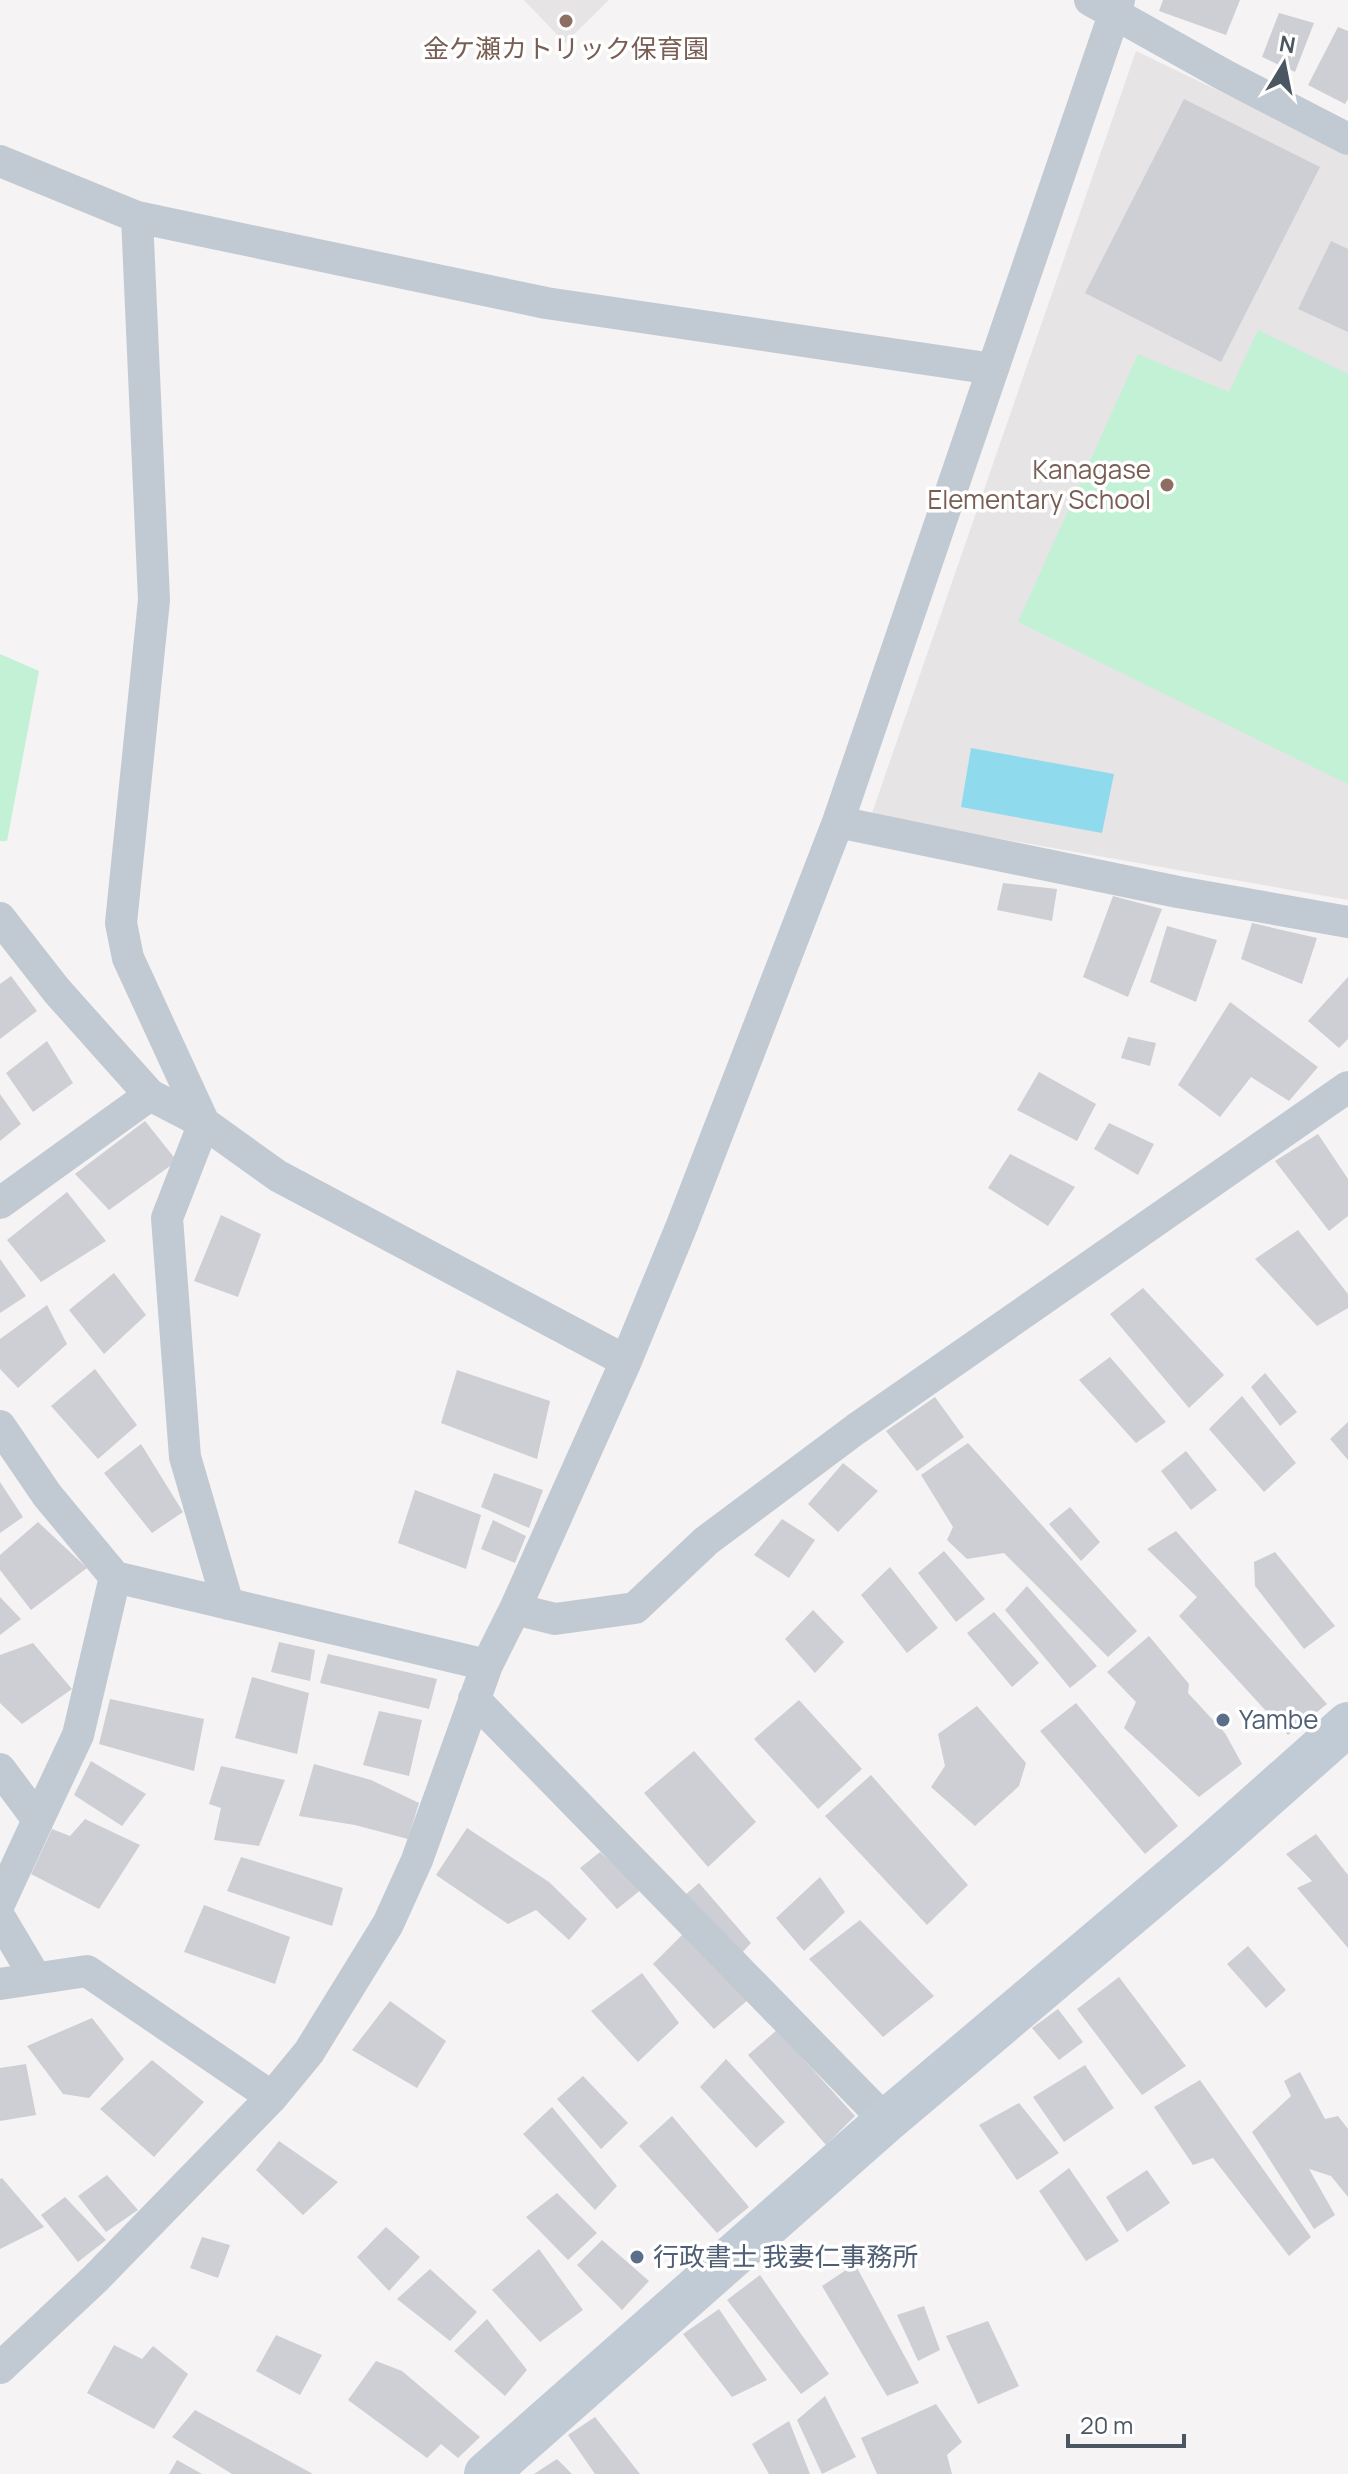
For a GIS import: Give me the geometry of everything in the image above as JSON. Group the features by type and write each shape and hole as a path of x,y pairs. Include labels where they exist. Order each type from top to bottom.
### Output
{"street":[{"path":"0,2368 96,2278 272,2097 309,2052 388,1924 417,1860 487,1665 626,1361 682,1225 838,822 993,369 1108,4 1226,76 1348,139"},
{"path":"0,161 137,217 546,303 993,369"},
{"path":"137,217 154,600 121,923 128,958 204,1123 167,1218 185,1457 228,1604"},
{"path":"838,822 1178,892 1348,922"},
{"path":"0,918 57,991 150,1095 204,1123 278,1176 626,1361"},
{"path":"515,1609 555,1619 635,1608 706,1541 844,1439 1348,1087"},
{"path":"0,1203 150,1095"},
{"path":"0,1426 47,1495 115,1577 487,1665"},
{"path":"0,1902 78,1735 115,1577"},
{"path":"474,1699 886,2121"},
{"path":"486,2474 886,2121 1204,1852 1348,1724"},
{"path":"0,1769 38,1820"},
{"path":"0,1918 35,1977"},
{"path":"0,1984 87,1971 272,2097"}],"shaded area":[{"name":"金ケ瀬カトリック保育園","path":"524,0 609,0 565,43"},
{"name":"Kanagase Elementary School","path":"1136,51 1348,153 1348,900 871,816"}],"green space":[{"path":"1258,330 1348,374 1348,784 1018,622 1138,354 1229,392"},
{"path":"0,654 39,671 7,841 0,841"}],"water":[{"path":"971,748 1114,774 1102,833 961,807"}],"building":[{"path":"1163,0 1240,0 1226,35 1159,11"},
{"path":"1279,13 1314,23 1295,72 1262,57"},
{"path":"1338,27 1348,31 1348,99 1345,104 1308,85"},
{"path":"1184,99 1320,167 1221,362 1085,293"},
{"path":"1331,241 1348,249 1348,332 1298,309"},
{"path":"1003,883 1057,889 1052,921 997,910"},
{"path":"1113,896 1162,909 1128,997 1083,977"},
{"path":"1252,923 1317,938 1302,984 1241,959"},
{"path":"1167,926 1217,940 1196,1002 1150,982"},
{"path":"11,976 37,1011 0,1039 0,984"},
{"path":"1348,977 1348,1039 1339,1048 1308,1021"},
{"path":"1230,1002 1318,1067 1289,1101 1251,1077 1220,1117 1178,1085"},
{"path":"1128,1037 1156,1043 1150,1066 1121,1058"},
{"path":"47,1041 73,1083 33,1112 6,1073"},
{"path":"1039,1072 1096,1104 1077,1141 1017,1110"},
{"path":"0,1094 21,1124 0,1141"},
{"path":"145,1121 177,1161 109,1210 75,1174"},
{"path":"1109,1123 1154,1144 1138,1175 1094,1149"},
{"path":"1318,1134 1348,1179 1348,1216 1329,1231 1275,1161"},
{"path":"1010,1154 1075,1187 1048,1226 988,1188"},
{"path":"67,1192 106,1241 41,1282 7,1240"},
{"path":"221,1215 261,1234 238,1297 194,1281"},
{"path":"1298,1230 1348,1294 1348,1308 1317,1326 1255,1259"},
{"path":"0,1259 26,1296 0,1313"},
{"path":"114,1273 146,1315 104,1354 69,1310"},
{"path":"1143,1288 1224,1375 1189,1408 1110,1314"},
{"path":"47,1305 67,1344 18,1388 0,1369 0,1339"},
{"path":"1110,1357 1166,1422 1136,1443 1079,1380"},
{"path":"95,1369 137,1425 98,1459 51,1406"},
{"path":"457,1370 550,1401 537,1459 441,1423"},
{"path":"1265,1373 1297,1412 1280,1426 1251,1387"},
{"path":"1242,1396 1296,1463 1264,1492 1209,1429"},
{"path":"935,1397 964,1437 917,1471 886,1431"},
{"path":"1348,1422 1348,1460 1330,1439"},
{"path":"968,1443 1137,1631 1108,1657 1004,1553 967,1559 947,1540 953,1527 921,1475"},
{"path":"141,1444 183,1512 152,1533 104,1473"},
{"path":"1186,1451 1217,1490 1191,1510 1161,1471"},
{"path":"843,1463 878,1491 838,1532 808,1504"},
{"path":"494,1473 543,1490 529,1528 481,1507"},
{"path":"0,1482 23,1517 0,1533"},
{"path":"415,1490 481,1515 466,1569 398,1543"},
{"path":"1070,1507 1100,1542 1081,1561 1049,1524"},
{"path":"782,1519 815,1540 789,1578 754,1555"},
{"path":"493,1520 526,1536 515,1563 481,1549"},
{"path":"38,1522 87,1568 31,1610 0,1570 0,1555"},
{"path":"1176,1531 1327,1704 1288,1735 1179,1616 1197,1597 1147,1549"},
{"path":"944,1551 985,1599 956,1622 918,1573"},
{"path":"1275,1552 1335,1626 1304,1649 1255,1586 1254,1562"},
{"path":"890,1567 938,1628 907,1653 861,1595"},
{"path":"1027,1586 1097,1666 1070,1688 1005,1610"},
{"path":"0,1597 21,1619 0,1635"},
{"path":"813,1610 844,1642 815,1673 785,1639"},
{"path":"994,1612 1039,1663 1012,1687 967,1633"},
{"path":"1149,1636 1189,1684 1188,1693 1225,1733 1242,1764 1199,1797 1124,1728 1136,1702 1107,1672"},
{"path":"279,1642 315,1650 310,1681 271,1672"},
{"path":"33,1643 72,1689 22,1724 0,1703 0,1655"},
{"path":"328,1654 437,1679 429,1709 320,1683"},
{"path":"252,1677 309,1693 297,1754 235,1738"},
{"path":"110,1699 204,1719 194,1771 99,1744"},
{"path":"799,1700 862,1769 818,1809 754,1739"},
{"path":"1076,1703 1178,1826 1145,1854 1040,1731"},
{"path":"977,1706 1026,1763 1019,1786 975,1826 931,1787 945,1766 938,1734"},
{"path":"379,1711 422,1720 409,1776 363,1765"},
{"path":"694,1751 756,1822 708,1867 644,1793"},
{"path":"91,1761 146,1794 122,1826 74,1795"},
{"path":"314,1764 371,1780 419,1803 408,1839 355,1825 299,1816"},
{"path":"221,1766 285,1780 259,1846 214,1840 221,1808 209,1804"},
{"path":"871,1775 968,1885 927,1925 825,1816"},
{"path":"85,1819 140,1845 99,1909 31,1874 52,1829 70,1836"},
{"path":"467,1828 549,1882 587,1919 569,1940 536,1910 508,1924 436,1875"},
{"path":"1316,1834 1348,1875 1348,1948 1297,1888 1312,1881 1286,1854"},
{"path":"600,1852 642,1889 617,1909 580,1868"},
{"path":"241,1857 343,1888 332,1926 227,1891"},
{"path":"820,1877 845,1912 804,1951 776,1918"},
{"path":"699,1883 751,1943 739,1956 685,1895"},
{"path":"204,1905 290,1937 275,1984 184,1952"},
{"path":"860,1920 934,1996 883,2037 809,1959"},
{"path":"683,1934 749,1999 714,2029 653,1964"},
{"path":"1248,1946 1286,1990 1266,2008 1227,1964"},
{"path":"642,1973 679,2023 638,2062 591,2011"},
{"path":"1119,1977 1186,2066 1142,2095 1077,2009"},
{"path":"390,2001 446,2041 417,2088 352,2050"},
{"path":"1058,2009 1083,2042 1059,2060 1032,2028"},
{"path":"92,2018 124,2059 89,2098 63,2094 27,2046"},
{"path":"777,2030 855,2116 826,2145 748,2055"},
{"path":"726,2059 785,2122 756,2148 700,2087"},
{"path":"152,2060 204,2102 154,2157 100,2109"},
{"path":"26,2064 36,2115 0,2121 0,2068"},
{"path":"1085,2065 1114,2108 1064,2142 1033,2097"},
{"path":"1300,2072 1325,2119 1338,2116 1348,2129 1348,2197 1331,2176 1309,2169 1335,2215 1314,2229 1252,2132 1291,2096 1284,2081"},
{"path":"583,2076 628,2123 601,2149 557,2099"},
{"path":"1200,2080 1311,2237 1289,2256 1213,2158 1193,2165 1154,2107"},
{"path":"1019,2103 1059,2153 1017,2180 979,2125"},
{"path":"552,2107 617,2186 595,2210 523,2134"},
{"path":"672,2116 749,2207 717,2233 639,2146"},
{"path":"279,2141 338,2182 303,2215 256,2170"},
{"path":"1069,2168 1119,2241 1086,2261 1039,2191"},
{"path":"1147,2170 1170,2203 1127,2232 1106,2197"},
{"path":"107,2175 138,2210 106,2232 78,2196"},
{"path":"0,2179 44,2227 0,2249"},
{"path":"557,2193 597,2233 568,2260 526,2217"},
{"path":"65,2197 106,2240 78,2262 41,2215"},
{"path":"386,2227 420,2257 389,2291 357,2257"},
{"path":"202,2237 230,2245 218,2278 190,2268"},
{"path":"602,2240 649,2281 622,2310 577,2265"},
{"path":"539,2249 583,2310 540,2342 492,2290"},
{"path":"855,2264 919,2383 887,2396 822,2286"},
{"path":"430,2269 477,2312 450,2341 397,2299"},
{"path":"760,2275 829,2374 801,2394 727,2300"},
{"path":"924,2306 940,2350 918,2361 897,2315"},
{"path":"719,2309 767,2380 732,2397 683,2334"},
{"path":"487,2319 527,2370 505,2396 454,2351"},
{"path":"988,2321 1019,2386 978,2404 946,2336"},
{"path":"276,2335 322,2355 300,2395 256,2371"},
{"path":"114,2345 142,2359 153,2346 188,2374 154,2429 87,2393"},
{"path":"376,2361 402,2371 480,2437 458,2458 441,2444 427,2458 348,2400"},
{"path":"825,2396 856,2457 822,2474 797,2420"},
{"path":"936,2404 962,2442 947,2455 952,2474 877,2474 861,2438"},
{"path":"195,2410 313,2474 232,2474 172,2437"},
{"path":"595,2417 640,2474 595,2474 568,2435"},
{"path":"789,2421 810,2474 769,2474 752,2444"},
{"path":"557,2459 572,2474 534,2474"},
{"path":"177,2460 202,2474 169,2474"}],"place":[{"name":"金ケ瀬カトリック保育園","path":"566,21"},
{"name":"Kanagase Elementary School","path":"1167,485"},
{"name":"Yambe","path":"1223,1720"},
{"name":"行政書士 我妻仁事務所","path":"637,2257"}]}
